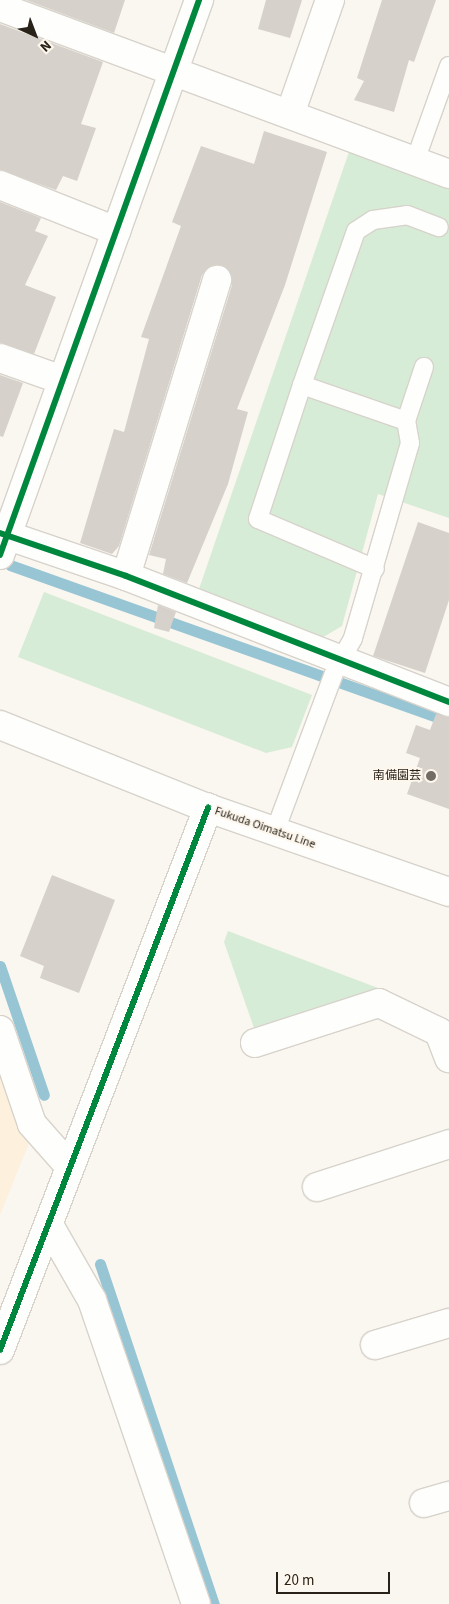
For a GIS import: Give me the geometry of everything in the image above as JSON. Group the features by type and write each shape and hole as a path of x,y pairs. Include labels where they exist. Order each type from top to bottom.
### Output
{"street":[{"path":"199,0 3,541 126,576 339,664 449,702"},
{"path":"290,114 330,0"},
{"path":"0,7 449,174"},
{"path":"0,185 116,231"},
{"path":"126,576 218,280"},
{"path":"0,358 62,380"},
{"name":"Fukuda Oimatsu Line","path":"2,732 208,808 449,892"},
{"path":"0,1350 208,808"},
{"path":"255,1043 379,1003 439,1032 449,1058"},
{"path":"0,1030 32,1124 70,1167"},
{"path":"317,1186 449,1144"},
{"path":"49,1225 92,1300 196,1604"},
{"path":"375,1345 449,1323"}],"lane":[{"path":"415,161 449,66"},
{"path":"375,569 258,519 302,385 356,231 373,220 407,216 438,226"},
{"path":"275,831 375,569 410,443 406,421 424,367"},
{"path":"302,385 406,421"}],"shaded area":[{"path":"0,1062 29,1143 0,1215"}],"green space":[{"path":"351,146 449,185 449,518 378,494 342,626 320,639 199,589"},
{"path":"44,592 312,695 292,747 266,753 18,657"},
{"path":"228,931 378,988 254,1028 224,942"}],"building":[{"path":"26,0 125,0 114,33"},
{"path":"266,0 302,0 290,38 258,29"},
{"path":"382,0 436,0 414,62 409,60 394,112 354,100 364,81 357,78"},
{"path":"0,24 103,62 81,124 96,128 77,181 63,176 56,190 0,170"},
{"path":"264,131 327,152 285,285 237,409 248,412 228,484 187,583 163,574 166,559 149,555 232,285 232,276 222,265 213,265 202,275 119,546 112,554 80,543 114,429 124,432 149,339 141,337 181,226 172,222 201,146 254,164"},
{"path":"0,202 41,218 35,231 48,236 25,285 56,297 34,354 0,343"},
{"path":"0,375 23,383 3,437 0,436"},
{"path":"418,522 449,533 449,600 425,673 373,656"},
{"path":"158,605 176,612 169,632 154,628"},
{"name":"南備園芸","path":"436,714 449,717 449,809 407,794 420,758 406,753 416,725 430,730"},
{"path":"52,875 115,900 79,993 40,978 44,966 20,956"}],"waterway":[{"path":"10,565 449,721"},
{"path":"0,966 44,1095"},
{"path":"100,1264 214,1604"}],"cycle path":[{"path":"0,555 199,0"},
{"path":"0,533 126,576 449,702"},
{"path":"0,1350 208,808"}],"place":[{"name":"南備園芸","path":"431,776"}]}
